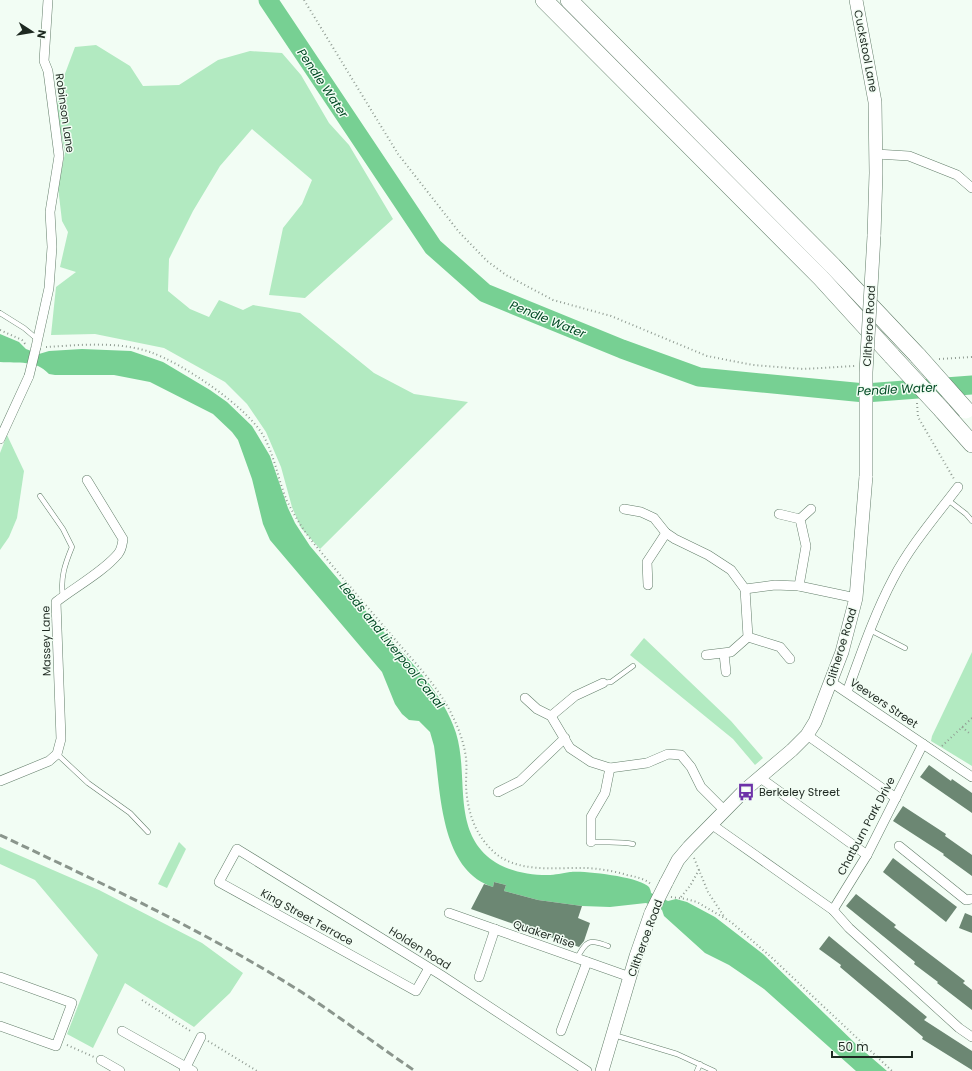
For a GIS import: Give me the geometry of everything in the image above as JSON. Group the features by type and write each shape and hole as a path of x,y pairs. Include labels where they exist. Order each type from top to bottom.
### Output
{"highway":[{"path":"544,0 815,273 972,444"},
{"path":"570,0 833,266 918,356 969,414"}],"main road":[{"name":"Cuckstool Lane","path":"856,0 875,102"},
{"name":"Clitheroe Road","path":"602,1071 612,1034 651,913 678,860 724,810 807,735 815,722 842,652 856,598 866,476 866,372 874,236 876,154 875,102"}],"street":[{"name":"Robinson Lane","path":"0,439 28,376 49,288 52,247 50,212 59,156 48,71 44,61 48,0"},
{"path":"876,154 910,156 957,175 972,188"},
{"name":"Massey Lane","path":"57,754 61,740 56,602 118,554 122,548 123,539 87,480"},
{"name":"Clitheroe Road","path":"847,692 870,630 893,578 920,536 958,487"},
{"path":"624,509 641,512 654,518 666,533 675,540 708,555 730,570 745,589 748,637"},
{"path":"800,519 811,509"},
{"path":"779,514 800,519"},
{"path":"799,586 806,546 800,519"},
{"path":"648,585 647,562 666,533"},
{"path":"745,589 775,585 799,586 856,598"},
{"path":"706,655 731,652 748,637"},
{"path":"748,637 780,647 790,659"},
{"path":"724,654 726,672"},
{"name":"Veevers Street","path":"831,682 923,744"},
{"path":"551,716 575,696 603,683"},
{"path":"525,698 537,709 551,716 570,748 591,762 610,768 646,763 668,754 681,756 691,767 701,788 724,810"},
{"path":"807,735 896,798"},
{"path":"498,792 520,781 565,738"},
{"path":"923,744 972,777"},
{"name":"Chatburn Park Drive","path":"833,910 867,855 923,744"},
{"path":"0,781 49,761 57,754"},
{"path":"591,842 591,817 605,793 610,768"},
{"path":"759,777 867,855"},
{"path":"710,824 833,910 860,938 959,1028 972,1037"},
{"path":"899,846 966,900 972,899"},
{"name":"Holden Road","path":"237,849 429,968 587,1071"},
{"name":"King Street Terrace","path":"237,849 219,882 416,991 429,968"},
{"name":"Quaker Rise","path":"449,913 630,977"},
{"path":"479,977 495,929"},
{"path":"561,1031 587,962"},
{"path":"0,977 72,1003 56,1046 0,1026"},
{"path":"122,1031 188,1070 201,1037"},
{"path":"101,1060 120,1071"}],"lane":[{"path":"0,313 24,328 36,345"},
{"path":"40,496 63,529 72,547 63,569 61,584 63,597"},
{"path":"948,500 966,514 972,521"},
{"path":"870,630 905,648"},
{"path":"603,683 610,682 632,666"},
{"path":"57,754 88,783 130,813 148,832"},
{"path":"591,842 607,844 620,842 633,844"},
{"path":"577,958 587,943 593,941 608,946"},
{"path":"612,1034 677,1054 714,1071"},
{"path":"697,1071 700,1064"}],"path":[{"path":"304,0 398,154 460,232 487,261 506,275 553,300 611,316 707,356 753,365 803,369 855,366"},
{"path":"0,330 22,340 46,347 92,345 123,347 149,352 172,362 234,402 263,434 274,458 286,499 302,527 314,544 421,670 451,713 464,745 466,760 466,787 473,824 490,849 513,864 542,868 588,868 614,871 644,879 652,884 654,892"},
{"path":"924,403 917,403 918,417 958,487"},
{"path":"935,752 972,718"},
{"path":"962,727 969,733"},
{"path":"689,847 700,868 708,892 726,919"},
{"path":"680,898 690,886 700,868"},
{"path":"666,898 680,898 696,902 726,919 771,957 892,1071"},
{"path":"58,1041 101,1060"}],"shaded area":[{"path":"96,45 130,66 143,86 179,85 218,60 250,51 282,53 301,75 329,123 349,145 393,219 305,298 269,295 283,228 302,204 312,180 252,129 220,166 193,211 169,259 168,291 190,309 209,317 219,300 243,310 253,305 300,313 374,373 414,394 468,402 320,549 301,528 292,507 281,467 266,432 247,404 225,382 164,348 95,334 51,335 56,287 76,272 60,267 68,232 62,221 58,187 65,153 56,109 63,79 75,47"},
{"path":"7,435 24,471 17,518 9,537 0,550 0,453"},
{"path":"644,638 731,721 763,758 755,765 733,739 630,655"},
{"path":"972,652 972,766 931,741"},
{"path":"179,842 186,849 167,888 158,884"},
{"path":"0,847 99,890 202,943 243,973 230,993 194,1027 125,983 93,1048 67,1034 98,955 35,880 0,864"}],"water":[{"name":"Leeds and Liverpool Canal","path":"0,334 19,342 26,349 39,354 49,351 82,349 131,351 163,362 227,402 252,426 270,456 288,508 295,523 310,546 415,666 435,691 451,719 460,750 464,805 467,823 474,839 484,853 500,865 523,873 547,875 570,872 587,872 635,880 644,883 649,887 651,893 668,901 676,899 687,902 715,917 763,954 858,1046 887,1071 856,1071 764,989 729,965 705,953 664,916 662,910 646,903 610,907 582,906 538,900 504,891 506,885 494,882 493,887 476,878 462,864 453,847 446,827 434,746 430,732 419,721 409,720 402,714 395,704 382,672 270,540 263,524 252,479 238,440 232,432 213,414 150,382 114,375 55,375 49,374 44,369 32,364 0,362"}],"building":[{"path":"929,765 951,781 952,779 972,793 972,813 920,777"},
{"path":"903,806 946,834 945,836 972,855 972,876 943,855 944,854 893,821"},
{"path":"893,858 957,907 946,922 883,872"},
{"path":"494,882 506,885 504,891 538,900 582,906 578,918 590,923 584,941 579,947 471,909 484,884 493,887"},
{"path":"856,894 896,925 894,927 965,981 963,983 972,990 972,1010 937,983 938,982 914,964 915,962 846,906"},
{"path":"965,913 972,916 972,933 959,928"},
{"path":"829,936 927,1017 924,1020 972,1051 972,1070 922,1039 923,1037 840,967 841,965 819,949"}],"waterway":[{"name":"Pendle Water","path":"268,0 433,247 485,293 622,349 699,377 865,393 972,385"}],"railway":[{"path":"0,835 230,949 303,993 415,1071"}],"place":[{"name":"Berkeley Street","path":"746,792"}]}
